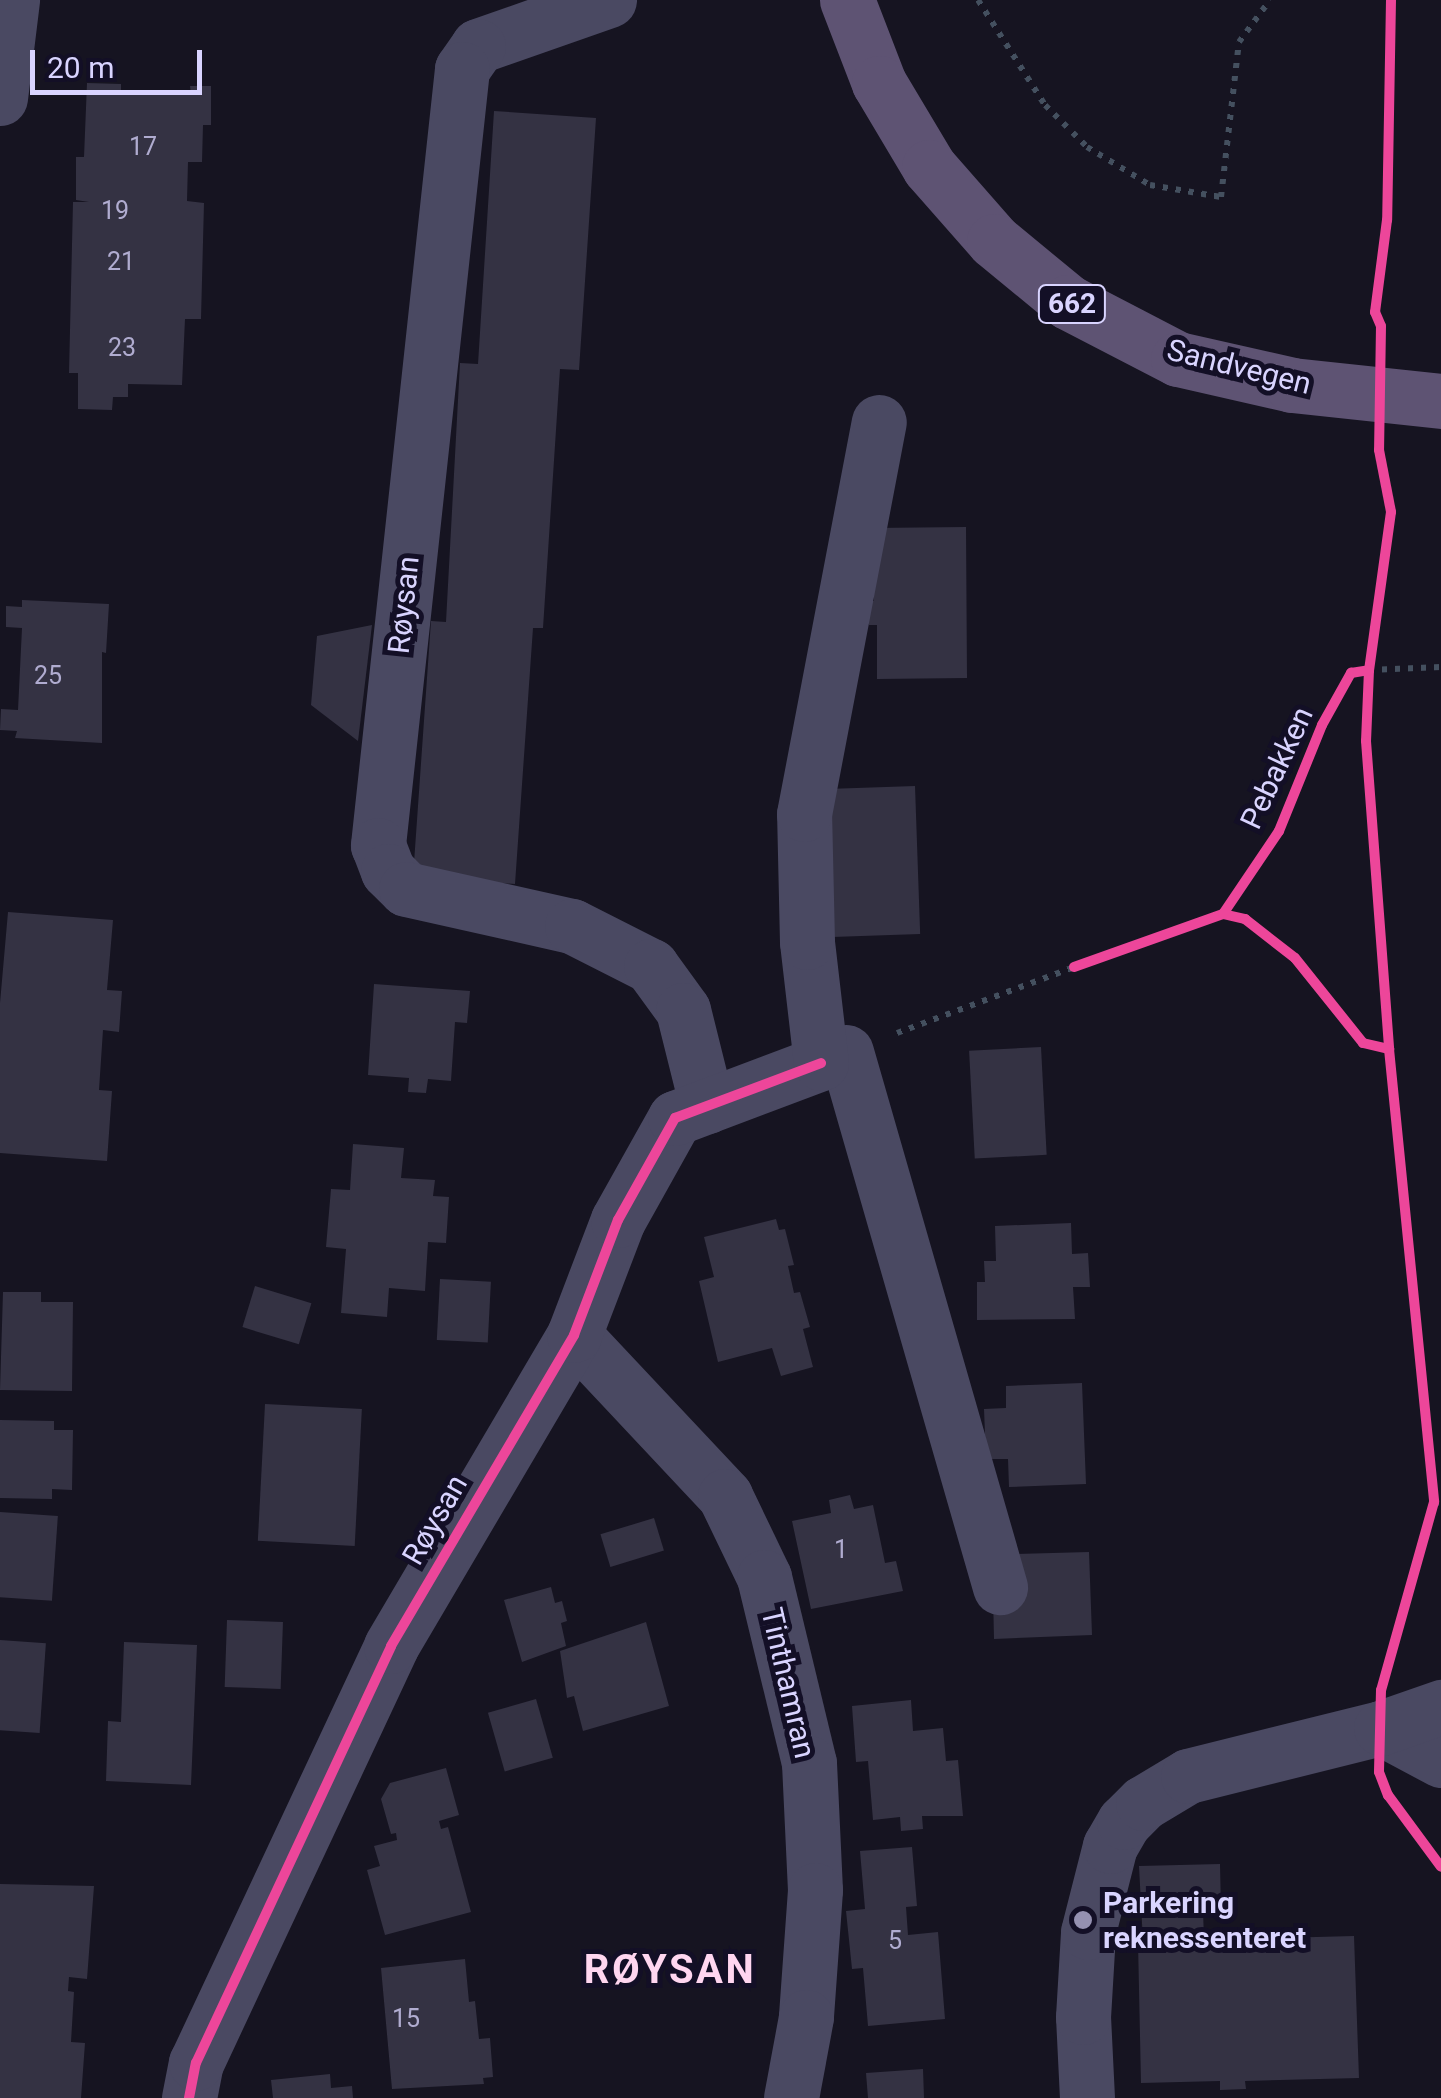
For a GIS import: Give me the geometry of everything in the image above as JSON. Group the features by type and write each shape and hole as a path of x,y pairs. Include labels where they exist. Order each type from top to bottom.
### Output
{"main road":[{"name":"Sandvegen","path":"846,0 879,82 929,167 994,240 1068,302 1178,358 1292,385 1441,401"}],"street":[{"path":"0,98 12,0"},
{"name":"Røysan","path":"610,0 478,46 462,69 378,845 388,872 406,889 572,926 651,966 683,1010 707,1106"},
{"path":"879,422 804,814 807,942 834,1057 1000,1586"},
{"name":"Røysan","path":"189,2098 204,2045 391,1646 574,1336 618,1220 674,1118 834,1057"},
{"name":"Tinthamran","path":"574,1336 725,1496 764,1576 809,1764 815,1890 806,2017 791,2098"},
{"path":"1087,2098 1083,2017 1088,1932 1110,1846 1124,1822 1143,1803 1188,1776 1381,1728 1441,1707"},
{"path":"1381,1728 1441,1760"}],"path":[{"path":"978,0 1045,105 1087,147 1150,185 1221,198 1239,42 1270,0"},
{"path":"1368,688 1372,651"},
{"path":"1351,673 1441,667"},
{"path":"834,1057 1092,960"},
{"path":"1428,1521 1437,1503 1432,1484"}],"building":[{"path":"87,83 121,84 121,91 191,93 190,86 211,86 211,125 203,125 202,162 188,162 187,201 204,203 201,319 185,319 182,385 128,384 128,397 113,397 112,410 78,409 78,373 69,373 73,202 89,202 76,200 76,157 84,157"},
{"path":"494,111 596,118 579,370 560,369 543,628 533,628 515,884 413,877 431,621 446,622 460,363 478,364"},
{"path":"966,527 967,678 877,679 877,625 869,625 869,601 874,601 873,528"},
{"path":"22,600 109,604 106,653 102,652 102,743 15,738 17,731 0,730 1,709 18,710 22,628 6,627 6,606 22,607"},
{"path":"372,625 358,741 311,705 317,636"},
{"path":"915,786 920,934 832,937 827,789"},
{"path":"8,912 113,920 107,990 122,991 119,1032 103,1030 99,1090 112,1091 107,1161 0,1153 0,1003"},
{"path":"374,984 470,991 467,1023 455,1022 451,1081 428,1079 426,1093 408,1092 409,1078 368,1075"},
{"path":"1041,1047 1047,1155 975,1159 969,1051"},
{"path":"353,1144 404,1148 401,1178 435,1180 433,1196 449,1197 446,1243 428,1242 425,1291 389,1288 387,1317 341,1313 346,1249 326,1247 331,1189 350,1190"},
{"path":"776,1219 779,1230 785,1229 794,1265 788,1266 794,1293 800,1292 810,1327 803,1329 813,1367 781,1376 772,1348 718,1362 699,1281 714,1277 704,1237"},
{"path":"1071,1223 1072,1254 1088,1253 1090,1287 1073,1287 1075,1319 977,1320 977,1282 985,1282 984,1261 996,1261 995,1226"},
{"path":"440,1279 491,1282 488,1343 437,1340"},
{"path":"255,1286 311,1303 299,1344 242,1327"},
{"path":"3,1292 41,1292 41,1302 73,1302 72,1391 0,1390"},
{"path":"1082,1383 1086,1484 1009,1487 1008,1459 986,1459 984,1409 1006,1408 1006,1386"},
{"path":"265,1404 362,1409 355,1546 258,1541"},
{"path":"0,1420 54,1421 54,1430 73,1430 72,1490 52,1489 52,1499 0,1498"},
{"path":"850,1495 854,1509 873,1505 885,1563 896,1561 903,1591 811,1609 792,1521 831,1513 829,1500"},
{"path":"0,1512 58,1516 52,1601 0,1597"},
{"path":"654,1518 664,1551 610,1567 600,1534"},
{"path":"1089,1552 1092,1635 994,1639 993,1594 1012,1554"},
{"path":"551,1587 555,1603 562,1601 567,1621 561,1623 566,1646 522,1662 504,1600"},
{"path":"227,1620 283,1622 281,1689 225,1687"},
{"path":"646,1622 669,1706 583,1731 574,1696 567,1698 560,1651"},
{"path":"0,1640 46,1643 40,1733 0,1730"},
{"path":"124,1642 197,1645 191,1785 106,1781 108,1721 121,1722"},
{"path":"536,1699 553,1758 505,1771 488,1713"},
{"path":"911,1700 913,1731 943,1728 946,1761 958,1760 963,1816 922,1816 923,1829 901,1831 900,1817 873,1820 868,1761 856,1762 852,1706"},
{"path":"446,1768 459,1815 439,1821 441,1829 448,1827 471,1912 385,1935 367,1870 380,1866 374,1846 397,1840 396,1833 391,1834 381,1799 390,1783"},
{"path":"912,1847 917,1906 906,1907 908,1935 938,1932 945,2019 868,2026 863,1968 852,1969 846,1911 865,1909 860,1851"},
{"path":"1220,1864 1221,1909 1203,1910 1204,1940 1354,1936 1359,2078 1245,2081 1246,2089 1220,2090 1220,2081 1141,2083 1138,1942 1143,1942 1139,1866"},
{"path":"0,1884 94,1886 87,1979 69,1977 68,1991 74,1992 71,2042 85,2043 81,2098 0,2098"},
{"path":"465,1959 469,2002 475,2001 479,2039 490,2038 493,2077 483,2078 484,2084 392,2089 381,1968"},
{"path":"923,2069 924,2098 868,2098 866,2073"},
{"path":"330,2074 331,2088 352,2086 353,2098 273,2098 271,2080"}],"cycle path":[{"path":"1391,0 1387,220 1375,312 1381,326 1379,450 1391,512 1369,670 1366,741 1389,1049 1434,1502 1381,1690 1379,1772 1388,1795 1441,1867"},
{"name":"Pebakken","path":"1074,967 1223,914 1279,831 1322,725 1351,673 1369,670"},
{"path":"1223,914 1245,919 1295,958 1363,1043 1389,1049"},
{"path":"189,2098 196,2063 391,1646 574,1335 618,1220 675,1118 821,1063"}],"place":[{"name":"Parkering reknessenteret","path":"1083,1920"}],"district":[{"name":"RØYSAN","path":"670,1970"}]}
